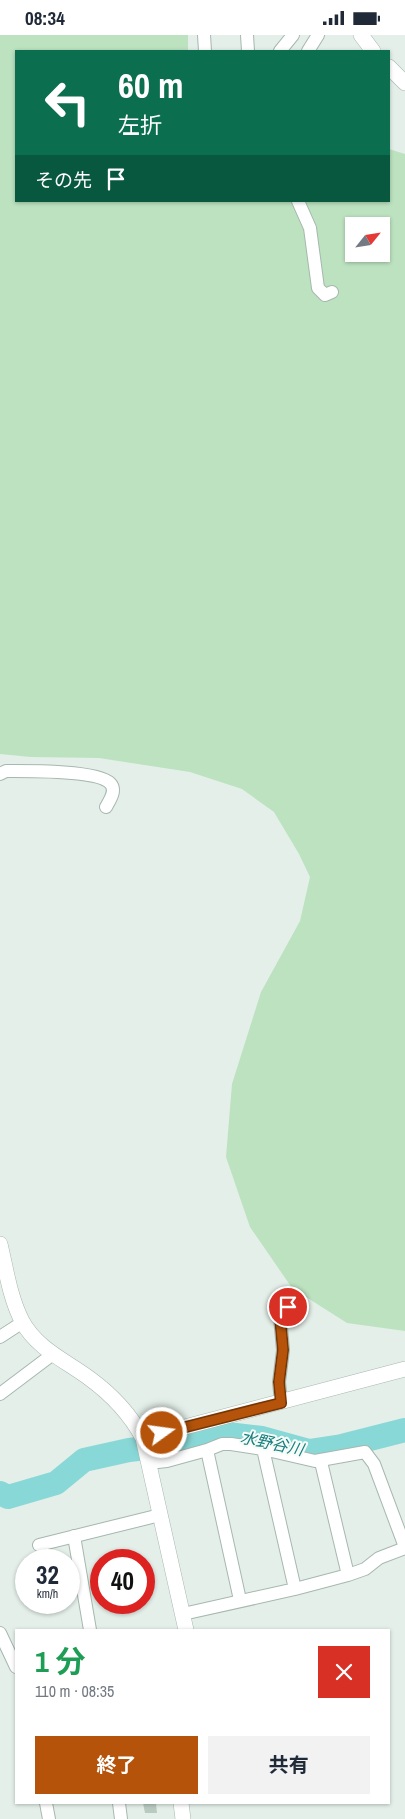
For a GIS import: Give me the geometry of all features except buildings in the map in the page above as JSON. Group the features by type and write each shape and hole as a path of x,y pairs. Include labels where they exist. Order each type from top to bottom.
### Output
{"street":[{"path":"204,35 205,50"},
{"path":"247,35 248,50"},
{"path":"281,50 293,35"},
{"path":"309,50 318,35"},
{"path":"361,35 372,50"},
{"path":"390,68 405,83"},
{"path":"298,202 310,227 318,288 325,295 332,292"},
{"path":"0,774 6,771 50,771 100,777 111,783 113,789 113,794 106,807"},
{"path":"0,1244 15,1303 23,1322 35,1339 109,1394 135,1424 145,1450 186,1629"},
{"path":"281,1403 279,1382 283,1350 280,1317 288,1307 299,1303"},
{"path":"0,1337 23,1322"},
{"path":"0,1394 53,1354"},
{"path":"145,1450 281,1403 405,1369"},
{"path":"145,1450 166,1461 222,1444 263,1449 321,1462 365,1452 374,1464 405,1547 379,1559 365,1569 348,1575 296,1589 183,1614"},
{"path":"263,1449 296,1589"},
{"path":"207,1450 240,1600"},
{"path":"321,1462 348,1575"},
{"path":"39,1545 160,1515"},
{"path":"74,1536 90,1629"},
{"path":"0,1633 15,1665"},
{"path":"46,1804 49,1819"},
{"path":"119,1804 121,1819"},
{"path":"181,1804 183,1819"}],"green space":[{"path":"0,35 188,35 188,50 15,50 15,202 390,202 390,149 405,154 405,1331 347,1323 292,1288 250,1227 226,1157 232,1084 261,992 300,921 310,877 299,854 274,812 242,789 190,772 99,758 31,757 0,754"}],"waterway":[{"name":"水野谷川","path":"0,1493 8,1497 56,1483 84,1460 129,1450 166,1446 219,1433 262,1438 309,1451 342,1446 405,1430"}],"route":[{"path":"162,1433 281,1403 279,1382 283,1350 280,1317 288,1307"}]}
